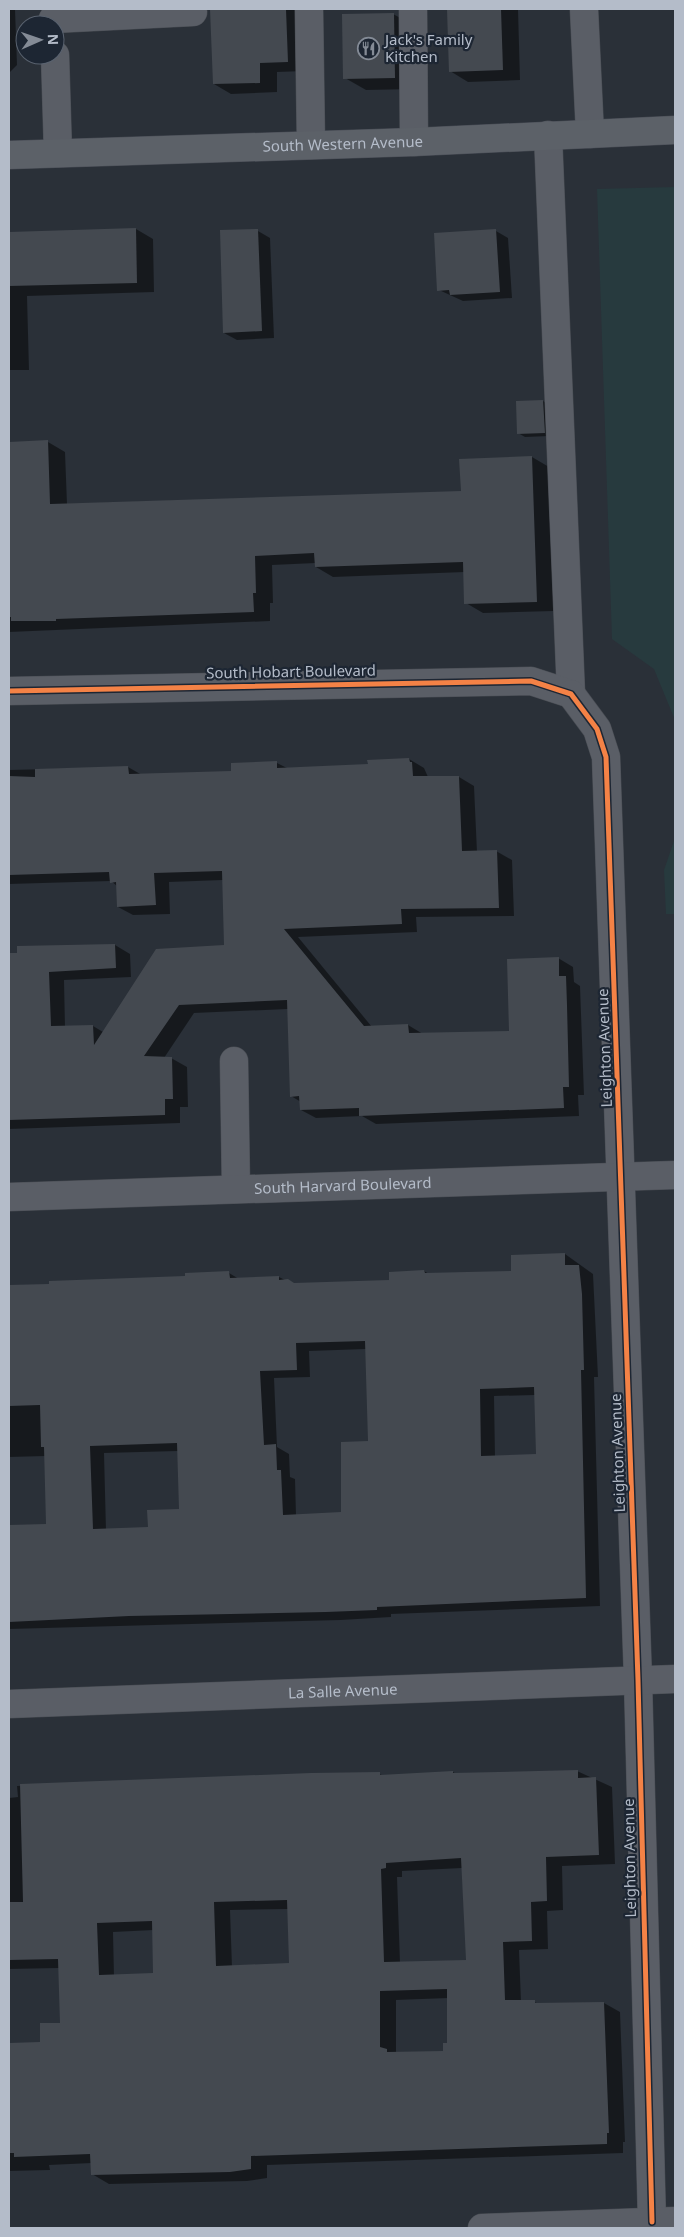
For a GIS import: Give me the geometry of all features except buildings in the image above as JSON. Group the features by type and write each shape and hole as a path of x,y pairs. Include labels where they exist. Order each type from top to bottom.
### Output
{"main road":[{"name":"South Western Avenue","path":"9,156 414,142 675,130"}],"street":[{"path":"308,9 311,145"},
{"path":"413,9 414,142"},
{"path":"584,9 590,134"},
{"path":"65,17 193,12"},
{"path":"54,65 58,153"},
{"path":"548,136 571,694"},
{"name":"South Hobart Boulevard","path":"9,691 531,680 571,694"},
{"name":"Leighton Avenue","path":"571,694 597,729 606,757 638,1680 663,2221"},
{"path":"234,1061 236,1189"},
{"name":"South Harvard Boulevard","path":"9,1197 675,1175"},
{"name":"La Salle Avenue","path":"9,1704 675,1679"},
{"path":"482,2228 663,2221"}],"green space":[{"path":"675,187 675,720 654,669 612,639 597,189"},
{"path":"675,838 675,914 666,914 664,870"}],"cycle path":[{"path":"9,691 531,681 571,694 597,729 606,757 638,1680 652,2222"}],"place":[{"name":"Jack's Family Kitchen","path":"369,49"}]}
